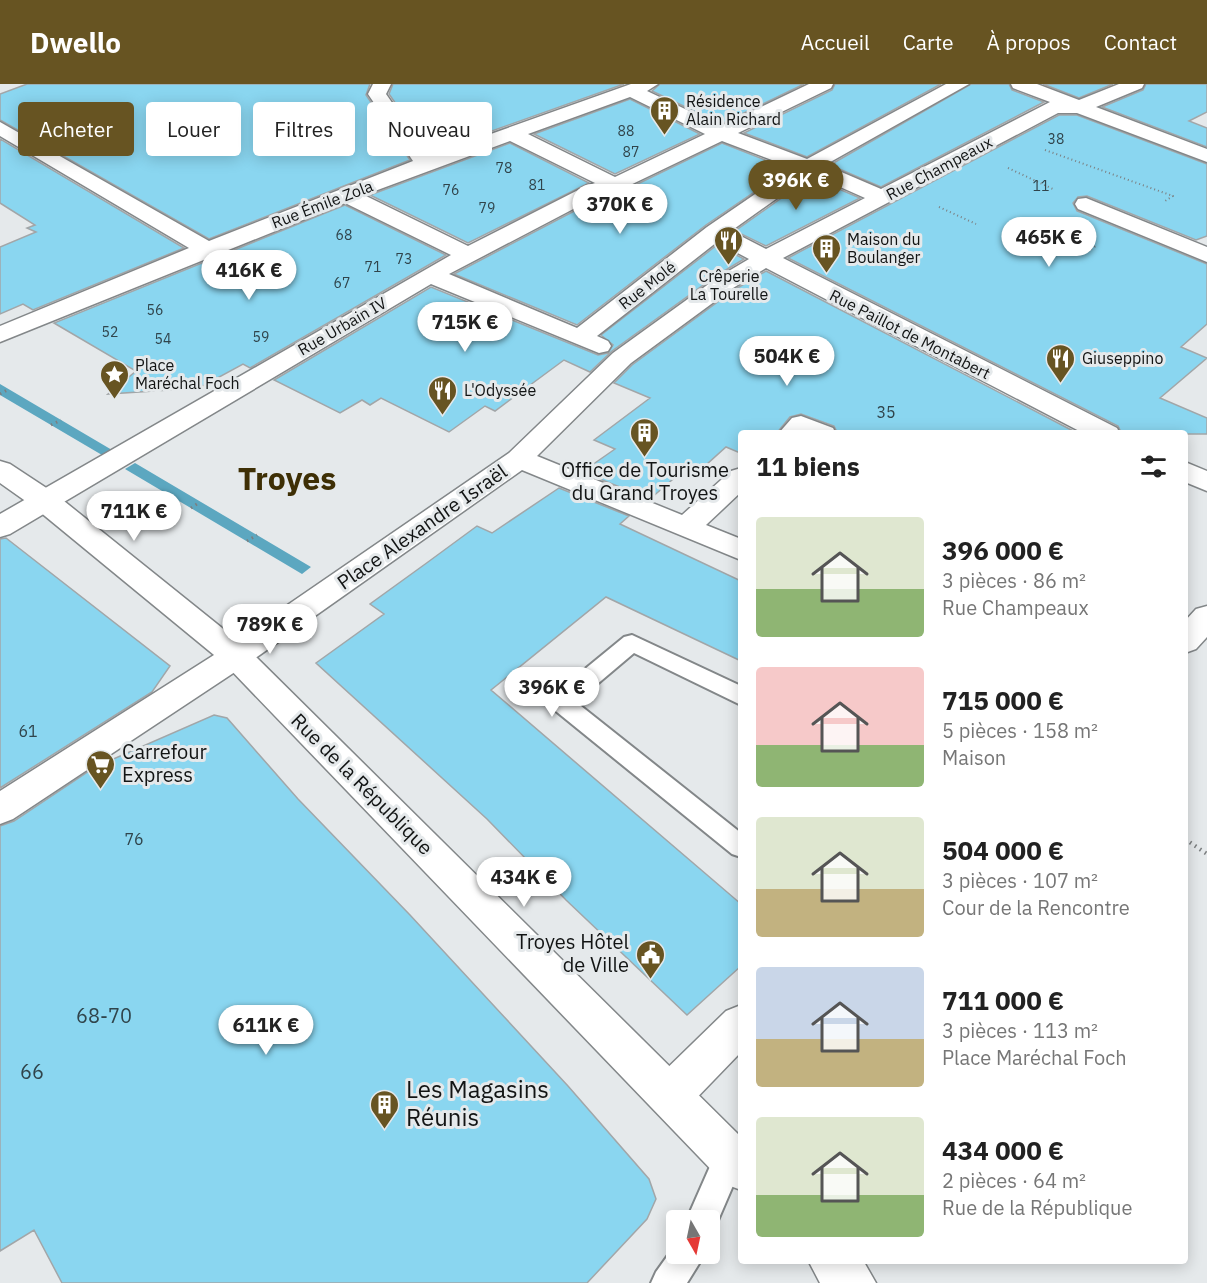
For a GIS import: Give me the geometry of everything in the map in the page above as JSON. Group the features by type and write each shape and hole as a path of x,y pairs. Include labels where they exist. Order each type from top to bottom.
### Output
{"street":[{"path":"382,84 377,94 425,164"},
{"path":"1020,84 1207,156"},
{"path":"1078,107 1135,84"},
{"name":"Rue Molé","path":"580,336 715,232 808,166 950,85"},
{"name":"Rue Urbain IV","path":"0,527 467,254 593,190 615,185 721,134 813,86"},
{"path":"640,88 721,134 808,166 884,198"},
{"name":"Rue Émile Zola","path":"0,335 207,249 425,164 640,88"},
{"name":"Rue Champeaux","path":"622,358 725,283 766,258 1054,107 1078,107"},
{"path":"0,128 207,249"},
{"path":"512,134 615,185"},
{"path":"346,195 467,254"},
{"path":"1086,204 1207,255"},
{"name":"Rue Paillot de Montabert","path":"715,232 1099,430"},
{"path":"430,275 580,336 622,358"},
{"name":"Place Alexandre Israël","path":"0,809 236,656 519,459 622,358"},
{"path":"795,430 801,424 814,430"},
{"name":"Place Alexandre Israël","path":"519,459 738,549"},
{"path":"0,470 44,500 236,656"},
{"path":"1188,472 1207,482"},
{"path":"685,528 738,480"},
{"path":"1188,638 1207,617"},
{"name":"Rue de la République","path":"236,656 670,1095 737,1157"},
{"path":"670,1095 738,1027"},
{"path":"834,1264 852,1283"}],"lane":[{"path":"738,695 632,643 560,702 738,845"},
{"path":"708,1210 737,1157"},
{"path":"667,1283 681,1264"},
{"path":"832,1264 832,1283"}],"path":[{"path":"970,151 1086,204"},
{"path":"0,394 9,389"},
{"path":"51,425 61,420"},
{"path":"191,508 200,502"},
{"path":"247,541 257,535"},
{"path":"1188,841 1207,854"}],"water":[{"path":"0,384 112,450 102,455 0,395"},
{"path":"135,463 311,567 302,574 125,469"}],"building":[{"path":"27,84 370,84 366,95 371,102 367,102 367,156 407,156 410,160 209,239 63,156 134,156 134,102 18,102 18,130 0,120 0,94"},
{"path":"393,84 624,84 492,131 492,102 395,102 389,94"},
{"path":"660,84 804,84 721,124 652,91"},
{"path":"835,84 941,84 807,157 744,133 832,90"},
{"path":"971,84 1009,84 1012,90 1044,102 881,187 830,165"},
{"path":"1043,84 1113,84 1079,98"},
{"path":"1146,84 1207,84 1207,112 1189,121 1207,128 1207,147 1102,107 1143,90"},
{"path":"630,99 700,134 615,174 534,134"},
{"path":"1059,115 1077,115 1207,164 1207,236 1196,240 1087,196 1078,197 1073,203 1077,211 1207,264 1207,324 1181,347 1207,358 1160,398 1207,418 1207,434 1188,434 1188,430 1120,430 1118,426 788,258"},
{"path":"0,139 18,150 18,156 29,156 184,248 33,310 23,304 0,314 0,247 36,232 27,228 35,225 0,203"},
{"path":"510,143 589,183 468,243 370,195 475,156 492,156 492,150"},
{"path":"722,143 788,169 706,225 577,325 454,274 601,197 623,191"},
{"path":"811,177 860,198 766,246 735,231"},
{"path":"345,205 446,255 250,368 243,364 199,388 108,394 136,371 54,323"},
{"path":"717,245 744,259 716,276 612,351 590,372 564,360 495,411 485,406 449,432 381,398 370,405 362,400 340,413 274,380 431,287 598,355 608,353 613,345 601,335"},
{"path":"766,271 1071,430 836,430 834,426 801,414 790,417 779,430 738,430 738,452 726,447 697,473 686,468 650,499 582,472 615,449 594,440 650,398 614,383 632,365 734,290"},
{"path":"559,488 629,516 620,524 738,580 738,660 606,597 491,690 738,901 738,969 687,1015 566,900 487,819 316,663 384,614 370,604 477,526 492,533"},
{"path":"6,538 170,666 152,692 0,788 0,539"},
{"path":"214,715 227,718 298,799 410,915 568,1086 649,1179 656,1199 647,1219 587,1283 62,1283 34,1230 0,1251 0,826 14,821 104,761 102,764"}],"place":[{"name":"Résidence Alain Richard","path":"665,136"},
{"name":"Crêperie La Tourelle","path":"729,266"},
{"name":"Maison du Boulanger","path":"826,274"},
{"name":"Giuseppino","path":"1061,384"},
{"name":"Place Maréchal Foch","path":"114,400"},
{"name":"L'Odyssée","path":"443,416"},
{"name":"Office de Tourisme du Grand Troyes","path":"645,458"},
{"name":"Carrefour Express","path":"101,790"},
{"name":"Troyes Hôtel de Ville","path":"650,980"},
{"name":"Les Magasins Réunis","path":"385,1130"}],"district":[{"name":"Troyes","path":"287,479"}]}
